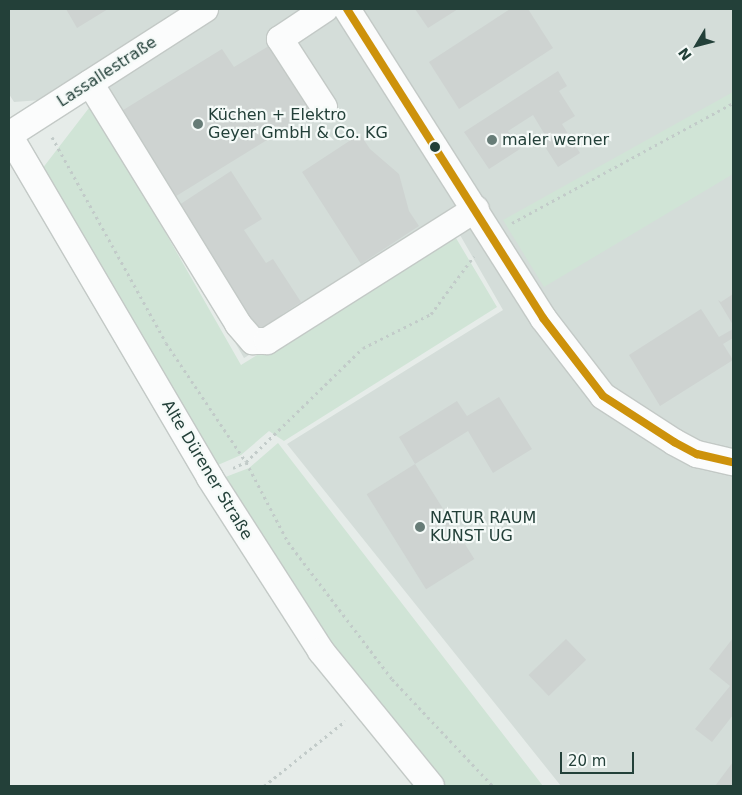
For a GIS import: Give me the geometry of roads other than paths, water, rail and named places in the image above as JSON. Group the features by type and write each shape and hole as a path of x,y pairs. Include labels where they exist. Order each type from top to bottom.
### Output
{"street":[{"name":"Lassallestraße","path":"9,135 205,9"},
{"path":"324,107 280,39 325,9"},
{"path":"347,9 492,233 543,318 604,396 674,442 697,454 733,462"},
{"path":"90,83 238,324 253,341 267,341 476,209"},
{"name":"Alte Dürener Straße","path":"9,135 210,478 322,651 432,786"}],"place":[{"name":"Küchen + Elektro Geyer GmbH & Co. KG","path":"198,124"},
{"name":"maler werner","path":"492,140"},
{"name":"NATUR RAUM KUNST UG","path":"420,527"}]}
